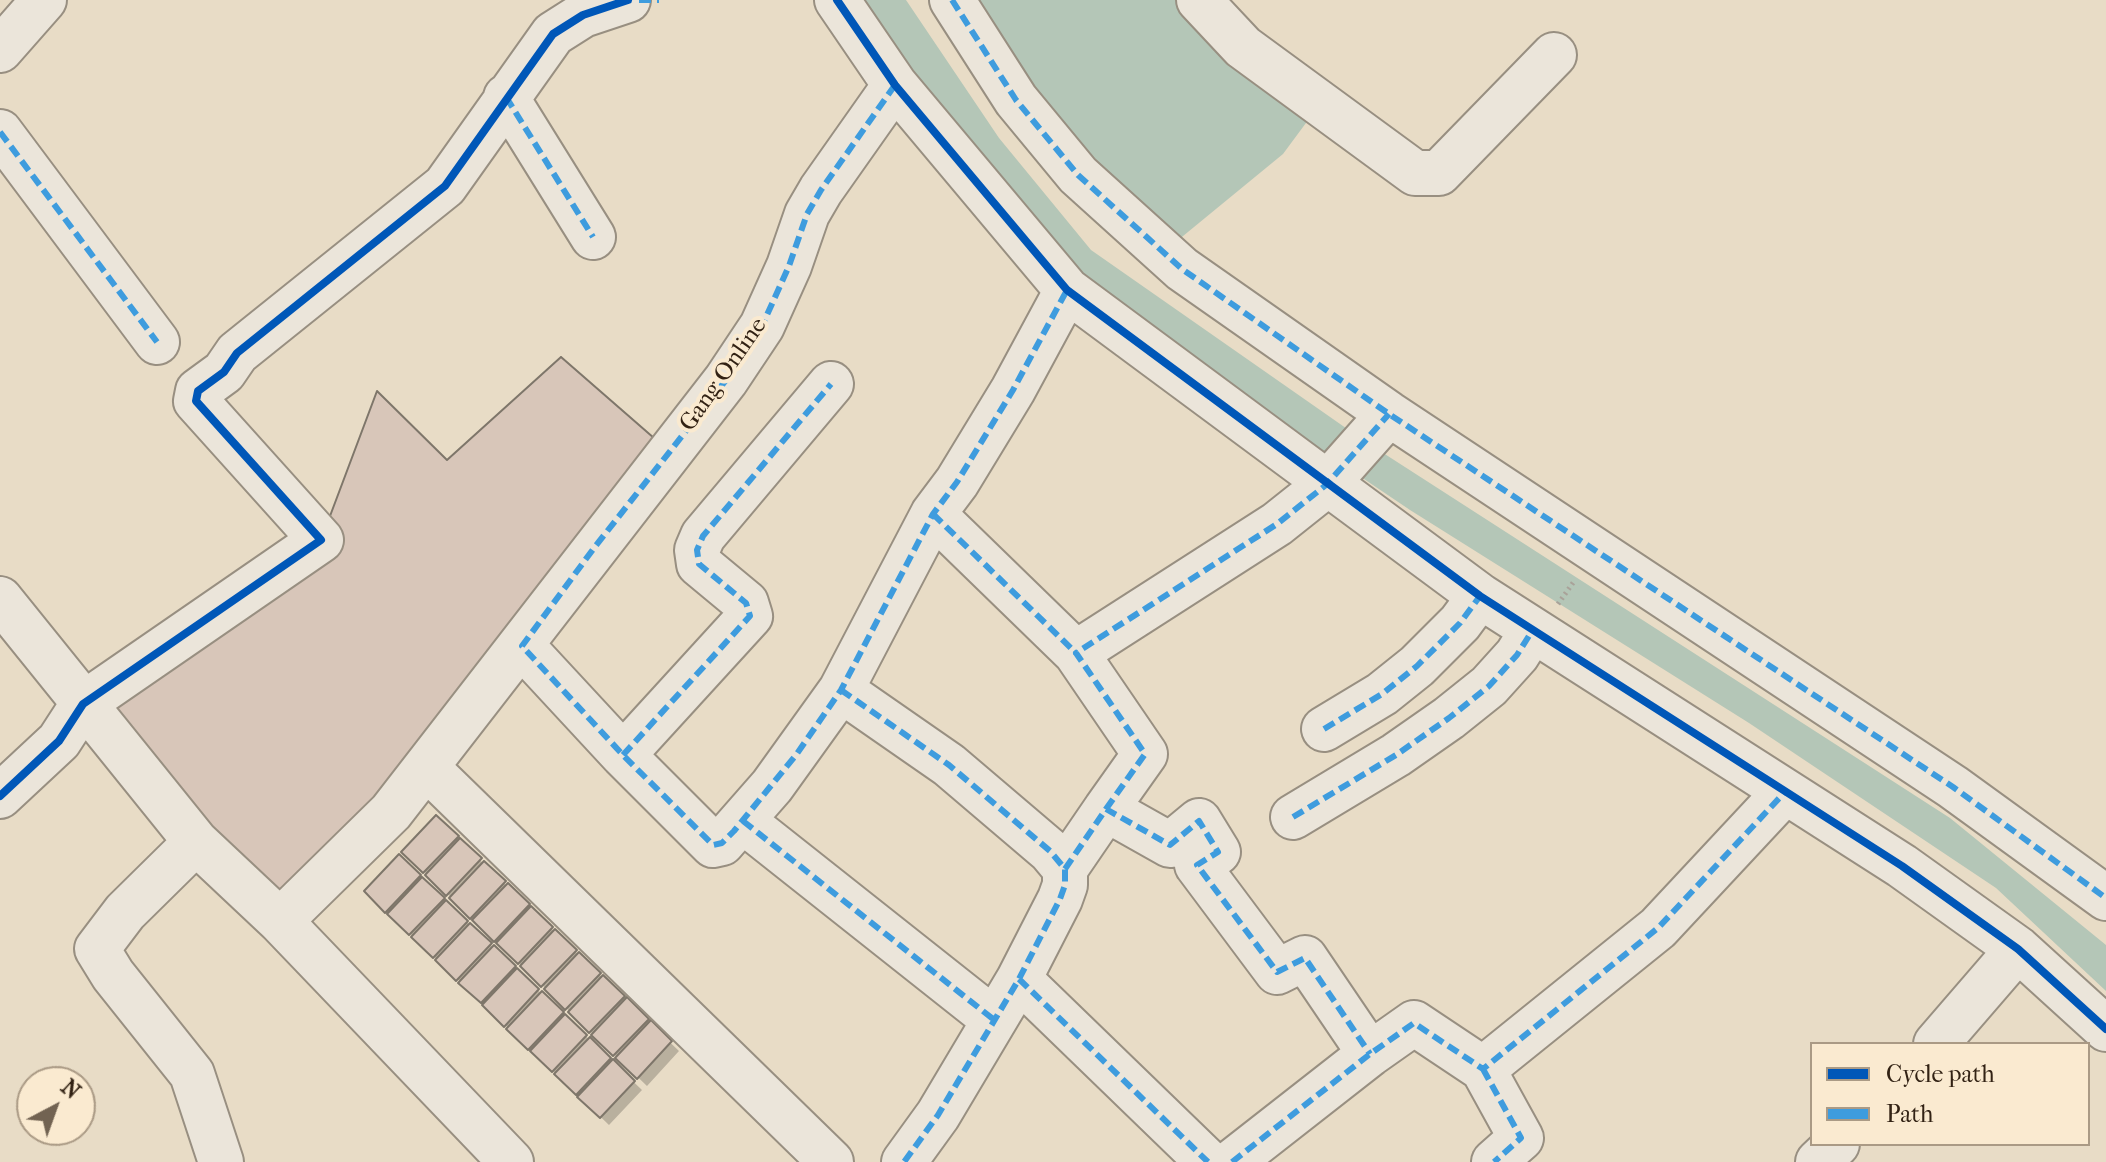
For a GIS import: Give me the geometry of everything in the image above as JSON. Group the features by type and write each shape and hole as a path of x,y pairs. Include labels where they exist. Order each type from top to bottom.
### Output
{"street":[{"path":"0,50 44,0"},
{"path":"0,796 59,741 83,704 321,540 196,401 198,391 224,372 237,353 445,186 553,34 583,15 628,0"},
{"path":"639,0 659,0"},
{"path":"837,0 895,85 1067,290 1326,485 1480,596 1544,619 1784,793 1902,866 2018,949 2106,1029"},
{"path":"952,0 1016,100 1078,175 1182,269 1381,425 1940,778 2106,898"},
{"path":"1199,0 1243,47 1415,173 1439,173 1554,55"},
{"name":"Gang Online","path":"280,921 360,845 426,767 726,380 762,326 780,289 807,214 895,85"},
{"path":"506,97 593,237"},
{"path":"0,132 157,342"},
{"path":"522,646 623,755 713,845 722,843 743,821 841,690 933,514 957,482 1013,390 1067,290"},
{"path":"623,755 750,616 746,603 699,564 697,550 703,536 831,384"},
{"path":"1076,653 1277,524 1326,485 1381,425"},
{"path":"904,1162 938,1115 1019,979 1060,899 1065,885 1065,869 1145,754 1076,653 933,514"},
{"path":"1324,729 1382,694 1417,666 1460,623 1480,596"},
{"path":"0,599 196,842 280,921 511,1162"},
{"path":"1293,817 1396,755 1449,718 1489,686 1544,619"},
{"path":"841,690 949,765 1050,851 1065,869"},
{"path":"426,767 831,1162"},
{"path":"1483,1069 1658,928 1784,793"},
{"path":"1106,809 1170,845 1199,821 1218,852 1197,865 1277,972 1305,958 1370,1054"},
{"path":"743,821 993,1019"},
{"path":"196,842 125,912 97,949 113,975 192,1074 219,1161"},
{"path":"1938,1042 2018,949"},
{"path":"1019,979 1208,1162"},
{"path":"1232,1162 1414,1023 1483,1069 1521,1138 1494,1162"},
{"path":"1818,1162 1835,1146"}],"path":[{"path":"1544,619 1578,576"}],"shaded area":[{"path":"863,0 906,0 999,138 1091,250 1363,440 1950,818 2106,945 2106,991 1996,888 1749,723 1410,510 1143,330 1068,273 963,141"},
{"path":"952,0 1199,0 1320,104 1283,154 1166,250"}],"building":[{"path":"561,357 670,452 280,921 83,704 321,540 377,391 447,460"},
{"path":"436,815 459,836 423,873 401,852"},
{"path":"460,838 482,858 446,896 425,875"},
{"path":"399,854 421,875 385,913 364,891"},
{"path":"484,861 506,881 470,919 449,898"},
{"path":"422,877 445,898 409,935 387,914"},
{"path":"508,883 530,904 494,942 472,920"},
{"path":"446,900 468,921 433,958 411,937"},
{"path":"531,906 553,927 518,964 496,943"},
{"path":"470,923 492,943 456,981 435,960"},
{"path":"555,929 577,950 541,987 520,966"},
{"path":"494,945 516,966 481,1003 458,983"},
{"path":"579,952 601,973 565,1010 544,989"},
{"path":"517,968 539,989 504,1027 482,1005"},
{"path":"603,975 625,996 589,1033 568,1012"},
{"path":"542,991 564,1012 528,1050 506,1029"},
{"path":"627,997 649,1019 613,1056 591,1035"},
{"path":"565,1014 587,1035 552,1072 530,1051"},
{"path":"651,1020 672,1041 637,1079 615,1058"},
{"path":"590,1037 611,1058 576,1095 554,1074"},
{"path":"613,1059 635,1081 600,1118 577,1097"}],"marked path":[{"path":"639,0 659,0"},
{"path":"952,0 1016,100 1078,175 1182,269 1389,414 1953,787 2106,898"},
{"path":"895,85 807,214 789,266 762,326 726,380 594,548 522,646 623,755 713,845 722,843 734,831 796,755 841,690 933,514 957,482 1013,390 1067,290"},
{"path":"506,97 593,237"},
{"path":"0,132 157,342"},
{"path":"623,755 750,616 746,603 699,564 697,550 703,536 831,384"},
{"path":"1106,809 1145,754 1076,653 1277,524 1326,485 1389,414"},
{"path":"933,514 1076,653"},
{"path":"1324,729 1382,694 1417,666 1460,623 1480,596"},
{"path":"1293,817 1396,755 1449,718 1489,686 1517,655 1532,631"},
{"path":"841,690 949,765 1050,851 1065,869 1065,885 1060,899 1019,979 938,1115 904,1162"},
{"path":"1232,1162 1414,1023 1483,1069 1658,928 1784,793"},
{"path":"1065,869 1106,809 1170,845 1199,821 1218,852 1197,865 1277,972 1305,958 1370,1054"},
{"path":"743,821 993,1019"},
{"path":"1019,979 1208,1162"},
{"path":"1483,1069 1521,1138 1494,1162"}],"cycle path":[{"path":"0,796 59,741 83,704 321,540 196,401 198,391 224,372 237,353 445,186 553,34 583,15 628,0"},
{"path":"837,0 895,85 1067,290 1480,596 1902,866 2018,949 2106,1029"}]}
